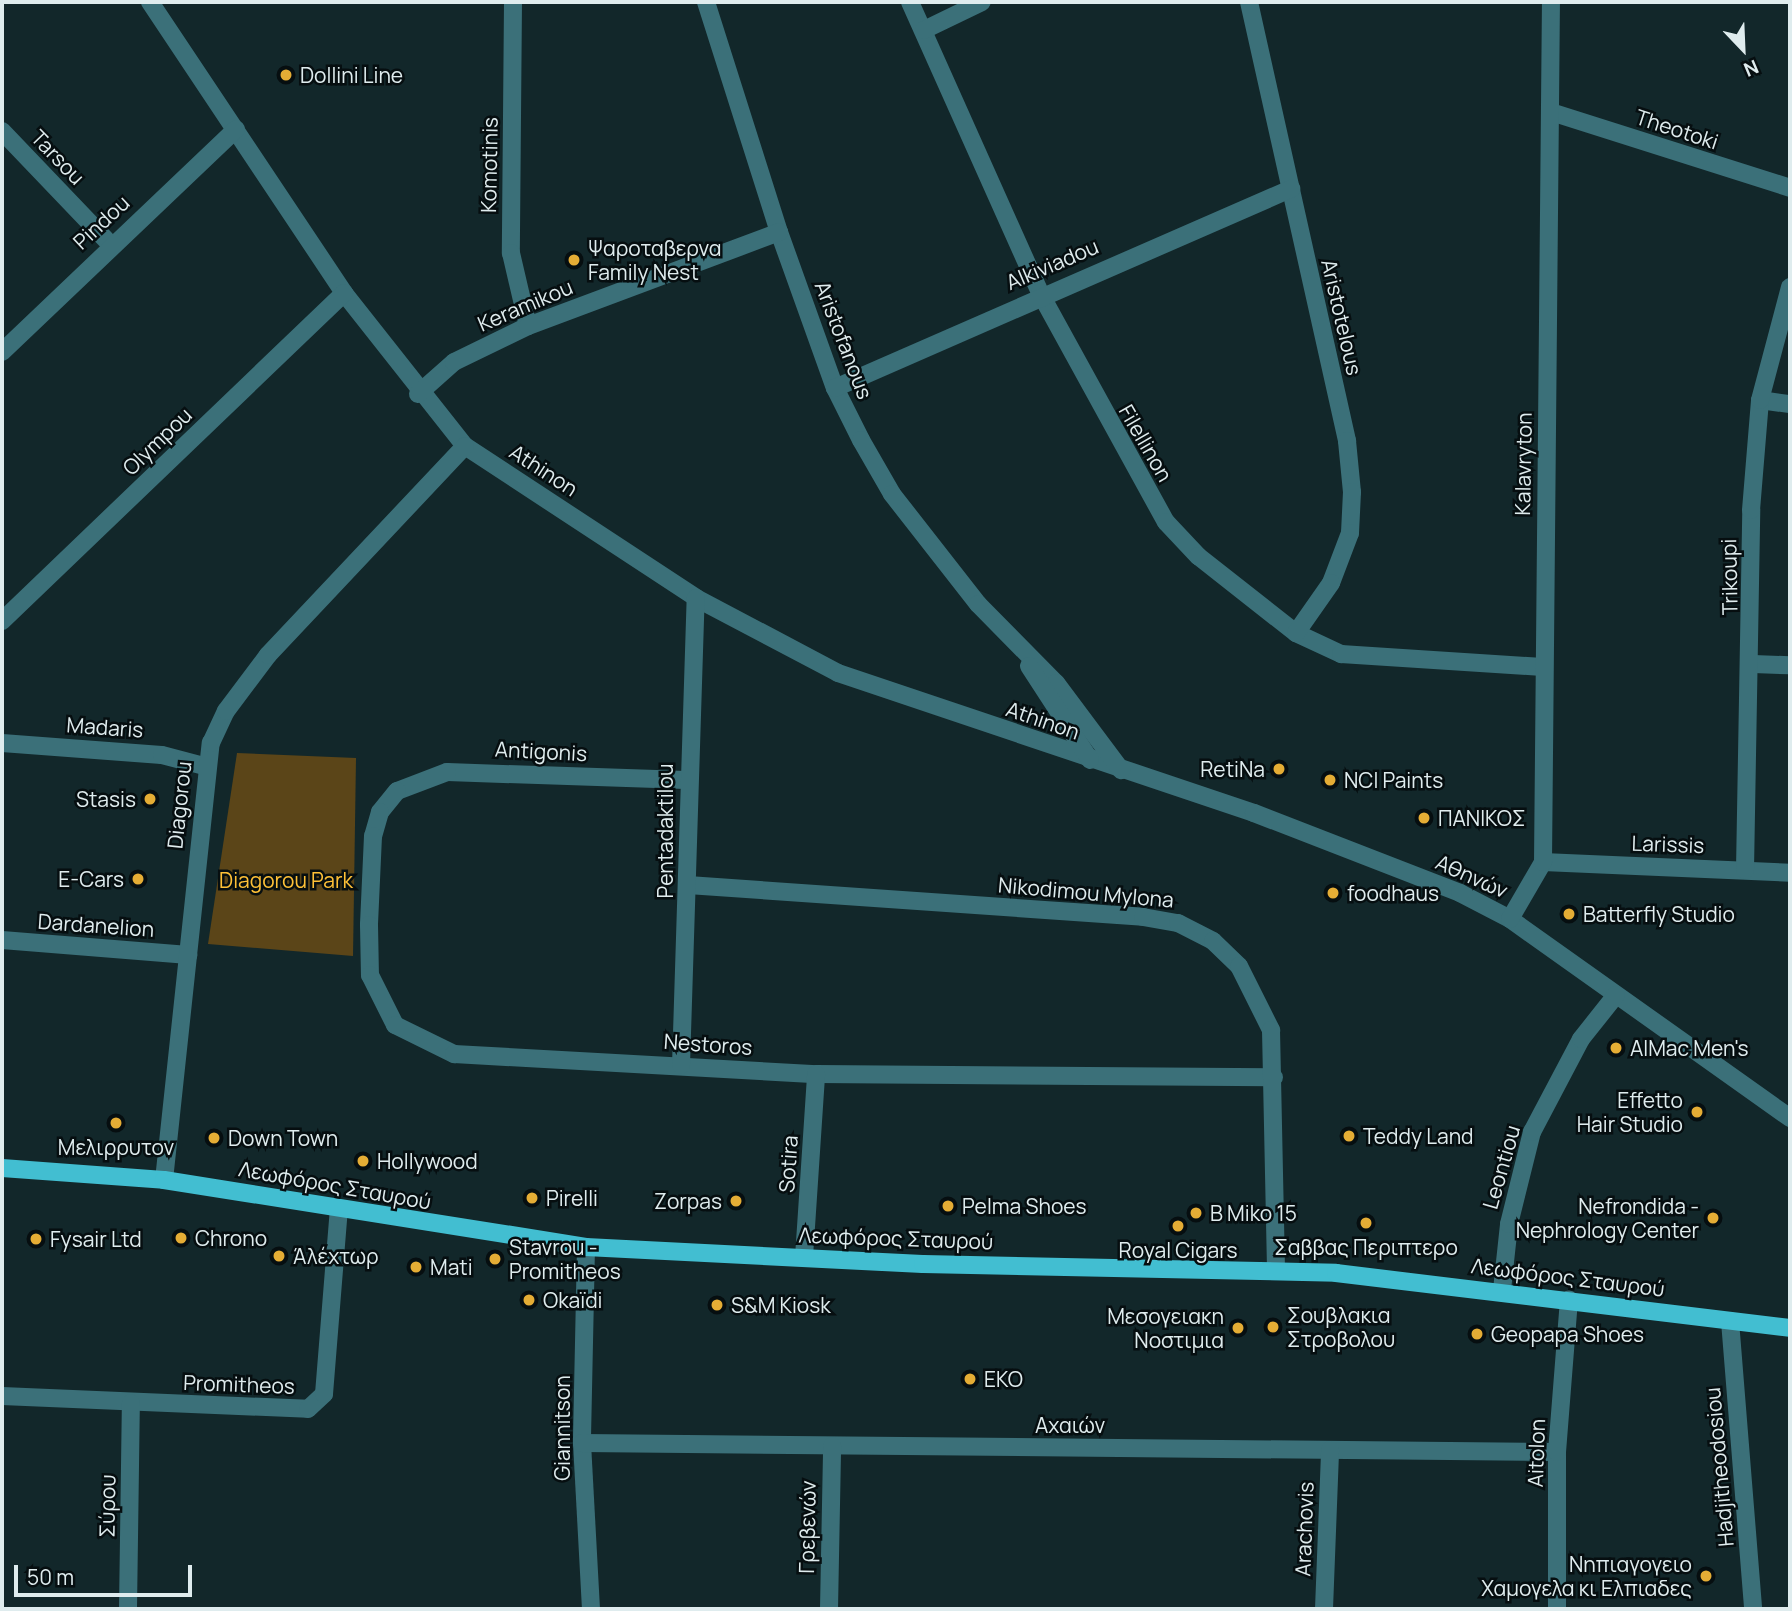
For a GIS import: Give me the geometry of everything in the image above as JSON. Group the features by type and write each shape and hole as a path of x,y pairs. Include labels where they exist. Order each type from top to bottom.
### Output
{"main road":[{"name":"Λεωφόρος Σταυρού","path":"2,1168 164,1180 586,1247 804,1257 1276,1269 1502,1290 1790,1328"}],"street":[{"name":"Athinon","path":"149,2 344,293 418,394 465,446 696,598 838,673 1090,760"},
{"name":"Komotinis","path":"513,2 511,253 528,326"},
{"name":"Aristofanous","path":"706,2 779,232 835,388 892,494 1021,653 1090,760"},
{"name":"Filellinon","path":"911,2 1040,293 1166,522 1233,586 1296,632 1341,654 1543,667"},
{"path":"924,30 982,2"},
{"name":"Aristotelous","path":"1249,2 1291,189 1352,492 1350,533 1331,583 1296,632"},
{"name":"Kalavryton","path":"1543,862 1551,2"},
{"name":"Theotoki","path":"1551,112 1790,188"},
{"name":"Pindou","path":"2,352 110,244 236,129"},
{"name":"Tarsou","path":"2,131 110,244"},
{"name":"Alkiviadou","path":"835,388 1040,293 1291,189"},
{"name":"Keramikou","path":"418,394 454,362 528,326 779,232"},
{"name":"Trikoupi","path":"1745,870 1753,664 1751,510 1760,400 1790,287"},
{"name":"Olympou","path":"2,621 344,293"},
{"path":"1760,400 1790,404"},
{"name":"Diagorou","path":"164,1180 188,955 204,766 226,711 250,676 465,446"},
{"name":"Pentadaktilou","path":"681,1065 688,885 687,780 696,598"},
{"name":"Aristofanous","path":"1021,653 1080,711 1121,770"},
{"path":"1753,664 1790,665"},
{"name":"Madaris","path":"2,743 148,753 204,766"},
{"name":"Αθηνών","path":"1090,760 1254,813 1510,919 1790,1118"},
{"name":"Antigonis","path":"397,791 447,772 687,780"},
{"name":"Nestoros","path":"397,791 380,811 373,836 370,975 394,1025 454,1054 816,1074 1274,1077"},
{"path":"1510,919 1543,862"},
{"name":"Larissis","path":"1543,862 1790,873"},
{"name":"Nikodimou Mylona","path":"688,885 1178,923 1213,940 1240,965 1271,1030 1276,1269"},
{"name":"Dardanelion","path":"2,940 188,955"},
{"name":"Leontiou","path":"1502,1290 1509,1224 1532,1132 1581,1040 1616,996"},
{"name":"Sotira","path":"804,1257 816,1074"},
{"name":"Promitheos","path":"2,1396 308,1409 324,1394 339,1209"},
{"name":"Giannitson","path":"586,1247 582,1443 591,1609"},
{"name":"Aitolon","path":"1557,1609 1557,1452 1569,1299"},
{"name":"Hadjitheodosiou","path":"1730,1321 1753,1609"},
{"name":"Σύρου","path":"128,1609 131,1403"},
{"name":"Αχαιών","path":"582,1443 1557,1452"},
{"name":"Γρεβενών","path":"829,1609 831,1446"},
{"name":"Arachovis","path":"1324,1609 1330,1450"}],"green space":[{"name":"Diagorou Park","path":"237,753 356,758 353,956 208,944"}],"place":[{"name":"Dollini Line","path":"286,75"},
{"name":"Ψαροταβερνα Family Nest","path":"574,260"},
{"name":"RetiNa","path":"1279,769"},
{"name":"NCI Paints","path":"1330,780"},
{"name":"Stasis","path":"150,799"},
{"name":"ΠΑΝΙΚΟΣ","path":"1424,818"},
{"name":"E-Cars","path":"138,879"},
{"name":"foodhaus","path":"1333,893"},
{"name":"Batterfly Studio","path":"1569,914"},
{"name":"AlMac Men's","path":"1616,1048"},
{"name":"Effetto Hair Studio","path":"1697,1112"},
{"name":"Μελιρρυτον","path":"116,1123"},
{"name":"Teddy Land","path":"1349,1136"},
{"name":"Down Town","path":"214,1138"},
{"name":"Hollywood","path":"363,1161"},
{"name":"Pirelli","path":"532,1198"},
{"name":"Zorpas","path":"736,1201"},
{"name":"Pelma Shoes","path":"948,1206"},
{"name":"B Miko 15","path":"1196,1213"},
{"name":"Nefrondida - Nephrology Center","path":"1713,1218"},
{"name":"Σαββας Περιπτερο","path":"1366,1223"},
{"name":"Royal Cigars","path":"1178,1226"},
{"name":"Chrono","path":"181,1238"},
{"name":"Fysair Ltd","path":"36,1239"},
{"name":"Άλέχτωρ","path":"279,1256"},
{"name":"Stavrou - Promitheos","path":"495,1259"},
{"name":"Mati","path":"416,1267"},
{"name":"Okaïdi","path":"529,1300"},
{"name":"S&M Kiosk","path":"717,1305"},
{"name":"Σουβλακια Στροβολου","path":"1273,1327"},
{"name":"Μεσογειακη Νοστιμια","path":"1238,1328"},
{"name":"Geopapa Shoes","path":"1477,1334"},
{"name":"EKO","path":"970,1379"},
{"name":"Νηπιαγογειο Χαμογελα κι Ελπιαδες","path":"1706,1576"}]}
